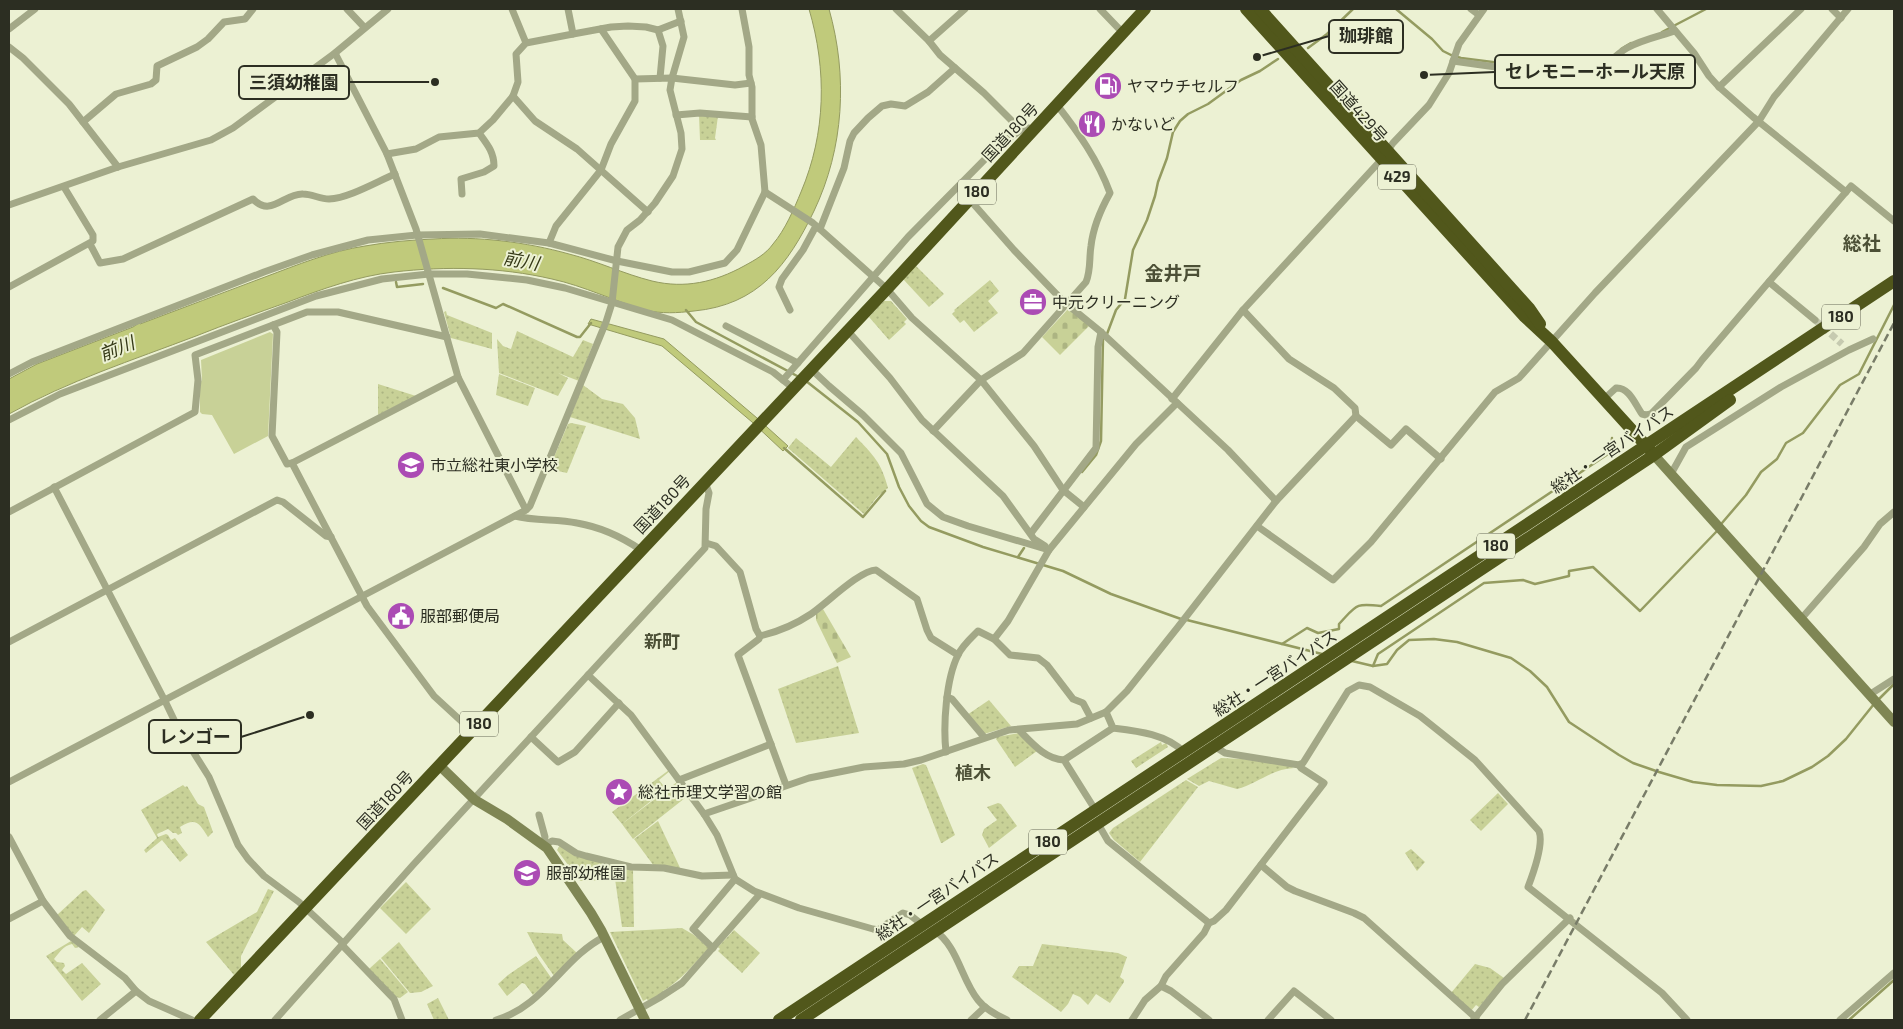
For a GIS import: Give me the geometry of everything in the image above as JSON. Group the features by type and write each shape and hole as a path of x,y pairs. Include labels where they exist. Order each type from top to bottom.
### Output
{"highway":[{"name":"国道180号","path":"200,1020 760,424 789,382 847,330 887,289 970,200 1027,130 1057,105 1145,9"},
{"name":"国道429号","path":"1246,9 1384,156"},
{"name":"国道429号","path":"1260,9 1384,156 1524,316 1552,342 1650,450"},
{"name":"総社・一宮バイパス","path":"801,1020 1097,824 1206,747 1318,664 1730,400 1788,353 1894,281"},
{"name":"総社・一宮バイパス","path":"779,1020 1184,752 1206,747 1334,667 1650,450"}],"street":[{"path":"9,29 35,9"},
{"path":"83,122 116,94 151,84 156,80 157,66 197,47 208,39 224,22 245,19 253,9"},
{"path":"348,9 364,27"},
{"path":"9,204 64,187 118,167 211,140 234,128 335,53 388,9"},
{"path":"512,9 526,43"},
{"path":"568,9 573,34"},
{"path":"9,782 515,516 530,506 606,322 612,302 618,246 622,236 648,212 673,176 681,155 681,133 670,90 684,38 678,9"},
{"path":"9,374 32,362 312,255 368,240 480,234 549,244 616,263 672,272 689,272 725,263 737,250 765,192 761,145 752,116 748,47 742,9"},
{"path":"803,368 908,237 999,145 1027,130 940,55 930,41 896,9"},
{"path":"930,41 965,9"},
{"path":"1100,9 1123,33"},
{"path":"1471,9 1479,16"},
{"path":"994,640 1008,621 1048,551 1136,444 1175,401 1243,310 1429,105 1449,73 1459,44 1484,9"},
{"path":"1658,9 1719,87 1846,192"},
{"path":"1719,87 1801,9"},
{"path":"1832,9 1840,18"},
{"path":"1257,526 1333,580 1371,542 1495,392 1519,378 1595,293 1760,121 1774,97 1848,9"},
{"path":"388,154 416,149 440,137 479,133 493,120 513,96 518,82 516,54 526,43 628,26 658,30 681,21"},
{"path":"1454,58 1539,74 1551,63 1556,64 1570,80 1575,81 1594,76 1626,48 1673,28"},
{"path":"549,244 556,226 602,170 611,144 636,101 635,79 601,29"},
{"path":"658,30 663,46 660,78"},
{"path":"9,50 22,58 69,104 118,167"},
{"path":"335,53 388,154 418,236 458,377 526,510"},
{"path":"790,310 779,287 782,279 804,250 816,226 844,168 850,141 854,133 882,106 891,104 905,106 928,92 955,68"},
{"path":"635,79 672,78 735,85 751,84"},
{"path":"513,96 535,121 577,149 648,212"},
{"path":"933,431 981,380 1023,353 1086,282 1089,274 1091,244 1095,229 1110,193 1095,159 1057,105"},
{"path":"676,115 700,113 752,116"},
{"path":"462,194 461,179 484,172 494,166 494,158 490,148 479,133"},
{"path":"90,244 100,264 123,259 253,199 258,205 269,206 302,194 319,198 335,198 395,174"},
{"path":"1604,399 1616,388 1622,388 1627,391 1642,414 1646,416 1651,414 1696,368 1851,186 1894,221"},
{"path":"9,287 93,241 93,235 64,187"},
{"path":"765,192 816,226 887,289 912,318 981,380 1034,446 1065,492 1084,507"},
{"path":"970,200 1030,267 1228,450 1276,502"},
{"path":"9,420 60,394 316,296 382,279 429,273 467,274 527,280 566,288 672,320 789,382"},
{"path":"1769,282 1815,320"},
{"path":"1243,310 1289,359 1334,388 1355,408 1356,416 1390,445 1406,429 1441,459"},
{"path":"9,512 195,412 198,380 195,355 307,312 338,312 447,337"},
{"path":"273,325 277,332 272,436 287,464 458,377"},
{"path":"726,326 803,368 829,386 863,415 901,453 927,504 943,517 1048,551"},
{"path":"847,330 890,378 922,420 1004,496 1034,538 1048,551"},
{"path":"1031,533 1065,492 1097,444 1098,347 1104,335"},
{"path":"1671,474 1686,447 1781,386 1874,339"},
{"path":"1842,344 1849,350"},
{"path":"704,814 809,778 864,767 904,764 946,752 984,737 1009,730 1077,724 1106,712 1126,691 1178,627 1276,502 1356,416"},
{"path":"1650,450 1894,722"},
{"path":"292,463 362,596 434,696 472,731"},
{"path":"275,1020 438,838 705,548 706,509 709,493 705,482"},
{"path":"54,487 177,726 210,777 238,845 264,876 306,908 343,944 394,999 402,1020"},
{"path":"9,642 277,500 283,502 326,536 331,537"},
{"path":"1801,619 1864,547 1880,524 1894,512"},
{"path":"515,516 577,523 597,528 628,541 641,550"},
{"path":"706,543 716,546 740,572 756,629 760,636"},
{"path":"786,785 738,656 759,639 760,636 781,629 810,614 864,574 876,570 917,598 931,638 958,654"},
{"path":"946,752 944,726 947,697 958,654 978,631 994,640 1010,655 1038,658 1047,665 1073,699 1083,703 1091,718"},
{"path":"588,676 631,715 704,814 717,835 734,877 746,887 799,908 873,930 878,930 903,913 910,915 922,926 936,930 956,955 972,992 985,1007 1007,1020"},
{"path":"1870,696 1894,679"},
{"path":"1300,765 1348,691 1359,685 1366,685 1388,696 1420,716 1475,760 1539,832 1541,839 1535,868 1528,887 1570,918 1662,993 1687,1020"},
{"path":"947,697 952,700 984,737"},
{"path":"531,737 558,762 575,752 619,703"},
{"path":"1106,712 1113,728"},
{"path":"1019,730 1036,747 1055,760 1064,760 1113,728 1144,732 1175,743 1184,752"},
{"path":"679,780 771,744"},
{"path":"1132,1020 1145,1000 1161,986 1166,976 1204,933 1209,923 1226,910 1324,783 1301,768 1300,765 1225,753 1206,747"},
{"path":"1064,760 1096,810 1097,824 1108,841 1209,923"},
{"path":"440,766 475,800 507,819 543,846 591,913 645,1020"},
{"path":"539,815 545,837 543,846"},
{"path":"9,837 43,901 70,936 114,969 136,991 156,1005 192,1020"},
{"path":"543,846 552,841 559,842 581,855 631,867 664,868 702,876 734,877"},
{"path":"1261,865 1287,887 1364,918 1474,1019 1502,984 1570,918"},
{"path":"713,948 693,929 734,877"},
{"path":"620,1020 682,983 760,894"},
{"path":"9,919 43,901"},
{"path":"496,1020 515,1014 523,1008 562,973 590,944 604,937"},
{"path":"1840,1020 1894,972"},
{"path":"1161,986 1171,991 1209,1020"},
{"path":"100,1020 136,991"},
{"path":"1268,1020 1294,991 1326,1019"},
{"path":"972,1020 985,1007"}],"green space":[{"path":"699,115 718,116 716,140 700,140"},
{"path":"916,266 944,294 929,307 903,279"},
{"path":"990,280 999,291 988,301 998,313 974,332 964,320 960,323 952,314 954,310"},
{"path":"884,301 891,301 907,319 904,322 906,324 889,340 869,317"},
{"path":"1069,308 1089,326 1060,355 1042,337"},
{"path":"446,311 447,315 492,333 492,349 451,338 444,312"},
{"path":"517,331 573,357 583,340 593,344 579,381 558,373 568,378 558,396 499,373 497,339 503,346 511,349"},
{"path":"270,332 273,334 268,436 234,454 212,415 200,412 201,360"},
{"path":"499,374 535,388 528,406 496,395"},
{"path":"378,384 416,396 378,415"},
{"path":"583,385 602,399 623,404 635,418 640,439 570,417"},
{"path":"568,424 586,426 567,473 549,469"},
{"path":"856,437 876,460 883,472 888,488 877,497 864,514 788,448 796,438 831,467"},
{"path":"823,609 851,657 837,663 816,620 816,614"},
{"path":"838,666 859,733 796,743 778,689"},
{"path":"989,700 1011,726 984,734 967,715"},
{"path":"1019,733 1037,751 1015,767 996,739 997,737"},
{"path":"1161,742 1162,745 1166,743 1168,747 1136,768 1131,761"},
{"path":"1221,758 1243,759 1294,768 1278,771 1237,789 1209,781 1199,786 1187,779"},
{"path":"923,764 926,765 955,835 942,843 912,768"},
{"path":"669,770 659,780 666,789 622,824 612,812"},
{"path":"1186,780 1198,787 1140,862 1114,840 1109,833 1113,828"},
{"path":"677,782 686,795 684,796 685,798 633,839 622,824"},
{"path":"183,785 187,786 198,804 204,807 213,832 208,837 197,823 190,822 180,827 182,833 178,835 168,829 157,834 158,837 166,834 171,840 175,838 188,855 180,862 162,840 146,853 144,850 157,838 141,810"},
{"path":"1498,793 1508,804 1481,831 1470,820"},
{"path":"998,803 1001,804 1017,826 989,848 982,835 984,829 997,820 987,807"},
{"path":"658,821 682,872 654,866 634,839"},
{"path":"560,845 614,866 614,880 580,881 557,850"},
{"path":"1411,849 1425,862 1417,871 1405,853"},
{"path":"615,866 633,869 634,927 622,927"},
{"path":"406,882 431,909 406,934 380,908"},
{"path":"268,889 274,891 241,956 241,969 234,975 206,942 257,912"},
{"path":"86,890 105,910 89,933 82,927 74,936 57,915"},
{"path":"682,928 694,935 709,948 687,972 664,992 648,1001 647,999 643,1001 610,932"},
{"path":"734,930 760,953 742,973 718,951 720,949 718,947"},
{"path":"527,932 562,934 563,940 577,953 554,976 538,953"},
{"path":"71,941 79,947 75,948 72,944 66,946 54,959 57,962 64,963 65,966 62,970 66,974 82,963 101,984 82,1001 46,956"},
{"path":"399,942 433,986 421,992 410,993 381,958"},
{"path":"1042,944 1118,953 1127,957 1120,977 1124,982 1110,1003 1096,994 1088,1005 1080,997 1073,994 1061,1012 1012,977 1019,966 1033,966"},
{"path":"536,956 552,979 533,995 525,984 522,983 507,996 498,984"},
{"path":"380,959 408,992 400,998 396,997 369,969"},
{"path":"1475,964 1490,968 1504,978 1479,1007 1476,1005 1471,1011 1451,993"},
{"path":"438,998 449,1020 434,1020 427,1004"}],"water":[{"name":"前川","path":"809,9 829,9 839,60 840,111 832,162 814,211 793,249 768,279 753,291 736,300 716,307 694,311 663,313 645,310 564,282 513,272 453,268 381,274 314,292 230,323 77,381 9,414 9,379 37,364 139,323 302,263 352,248 416,240 484,239 519,243 553,250 590,260 652,281 664,283 688,284 711,280 733,272 764,254 770,248 792,212 809,170 819,124 821,78 815,32"},
{"path":"591,319 664,339 788,446 783,451 752,422 662,346 588,324"}],"waterway":[{"path":"1308,48 1327,34 1353,9"},
{"path":"1396,9 1432,39 1443,51 1461,58 1540,68 1553,56 1573,77 1590,72 1603,64"},
{"path":"1662,32 1706,9"},
{"path":"1621,49 1631,43"},
{"path":"1082,472 1096,455 1101,441 1103,338 1107,334 1116,310 1125,299 1133,250 1147,220 1167,158 1173,132 1180,121 1188,114 1208,104 1241,80 1260,71 1278,59"},
{"path":"396,282 397,287 423,284"},
{"path":"443,288 496,308 503,304 577,337 580,337 591,323"},
{"path":"1722,523 1746,495 1761,472 1777,459 1786,443 1803,433 1840,385 1859,374 1894,305"},
{"path":"686,310 696,322 799,377"},
{"path":"806,381 858,422 887,454 899,487 909,506 921,521 929,527 983,547 1063,571 1111,594 1181,619"},
{"path":"1282,644 1307,628 1318,633 1339,629 1339,624 1349,613 1361,605 1381,606 1611,452 1612,438"},
{"path":"784,448 863,517 885,491"},
{"path":"1373,666 1378,654 1484,583 1523,580 1535,584 1569,576 1569,571 1593,567 1640,611 1717,531"},
{"path":"1018,557 1024,548"},
{"path":"1187,620 1322,654"},
{"path":"1352,661 1373,666 1387,664 1397,650 1409,640 1434,639 1457,642 1511,658 1530,671 1547,687 1569,722 1619,755 1633,763 1659,772 1693,782 1717,785 1761,786 1783,781 1812,767 1828,756 1846,739 1874,704"},
{"path":"1878,700 1894,684"},
{"path":"1849,1020 1894,980"}],"tunnel":[{"path":"1815,320 1842,344"}],"railway":[{"path":"1525,1020 1894,323"}],"place":[{"name":"珈琲館","path":"1257,57"},
{"name":"セレモニーホール天原","path":"1424,75"},
{"name":"三須幼稚園","path":"435,82"},
{"name":"ヤマウチセルフ","path":"1108,86"},
{"name":"かないど","path":"1092,124"},
{"name":"中元クリーニング","path":"1033,302"},
{"name":"市立総社東小学校","path":"411,465"},
{"name":"服部郵便局","path":"401,616"},
{"name":"レンゴー","path":"310,715"},
{"name":"総社市理文学習の館","path":"619,792"},
{"name":"服部幼稚園","path":"527,873"}],"district":[{"name":"総社","path":"1862,243"},
{"name":"金井戸","path":"1173,273"},
{"name":"新町","path":"662,642"},
{"name":"植木","path":"973,773"}]}
